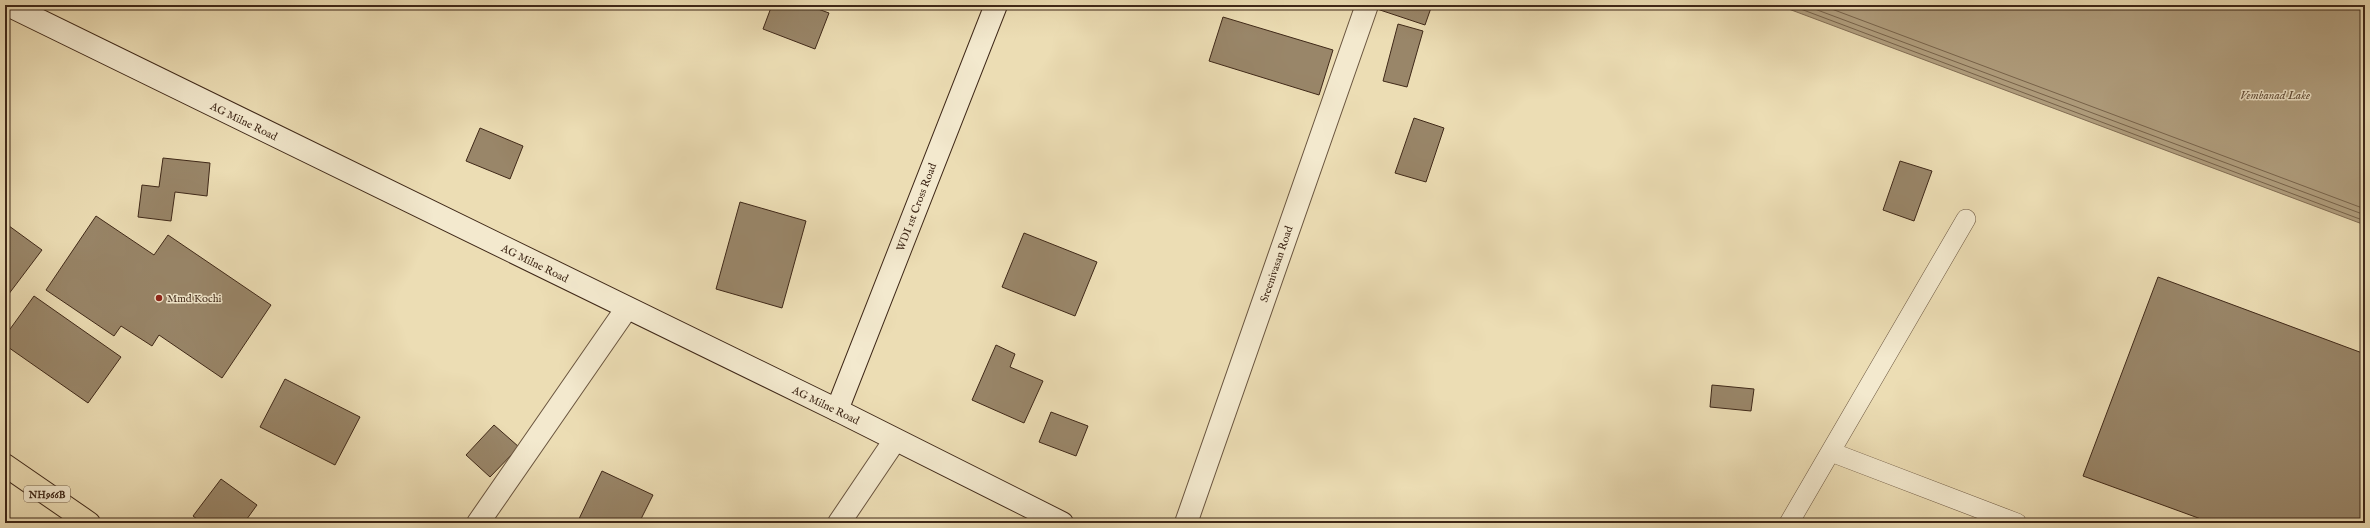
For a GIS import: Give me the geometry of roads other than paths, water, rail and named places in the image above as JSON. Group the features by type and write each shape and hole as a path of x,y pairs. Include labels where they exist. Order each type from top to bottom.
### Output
{"highway":[{"name":"NH966B","path":"5,464 89,523"}],"street":[{"name":"AG Milne Road","path":"8,5 837,410 1062,523"},
{"name":"WDI 1st Cross Road","path":"837,410 996,5"},
{"name":"Sreenivasan Road","path":"1186,523 1367,5"},
{"path":"478,523 627,308"},
{"path":"839,523 895,440"}],"lane":[{"path":"1789,523 1966,219"},
{"path":"1831,452 2018,523"}],"water":[{"name":"Vembanad Lake","path":"1778,5 2365,5 2365,225"}],"place":[{"name":"Mmd Kochi","path":"159,298"}]}
